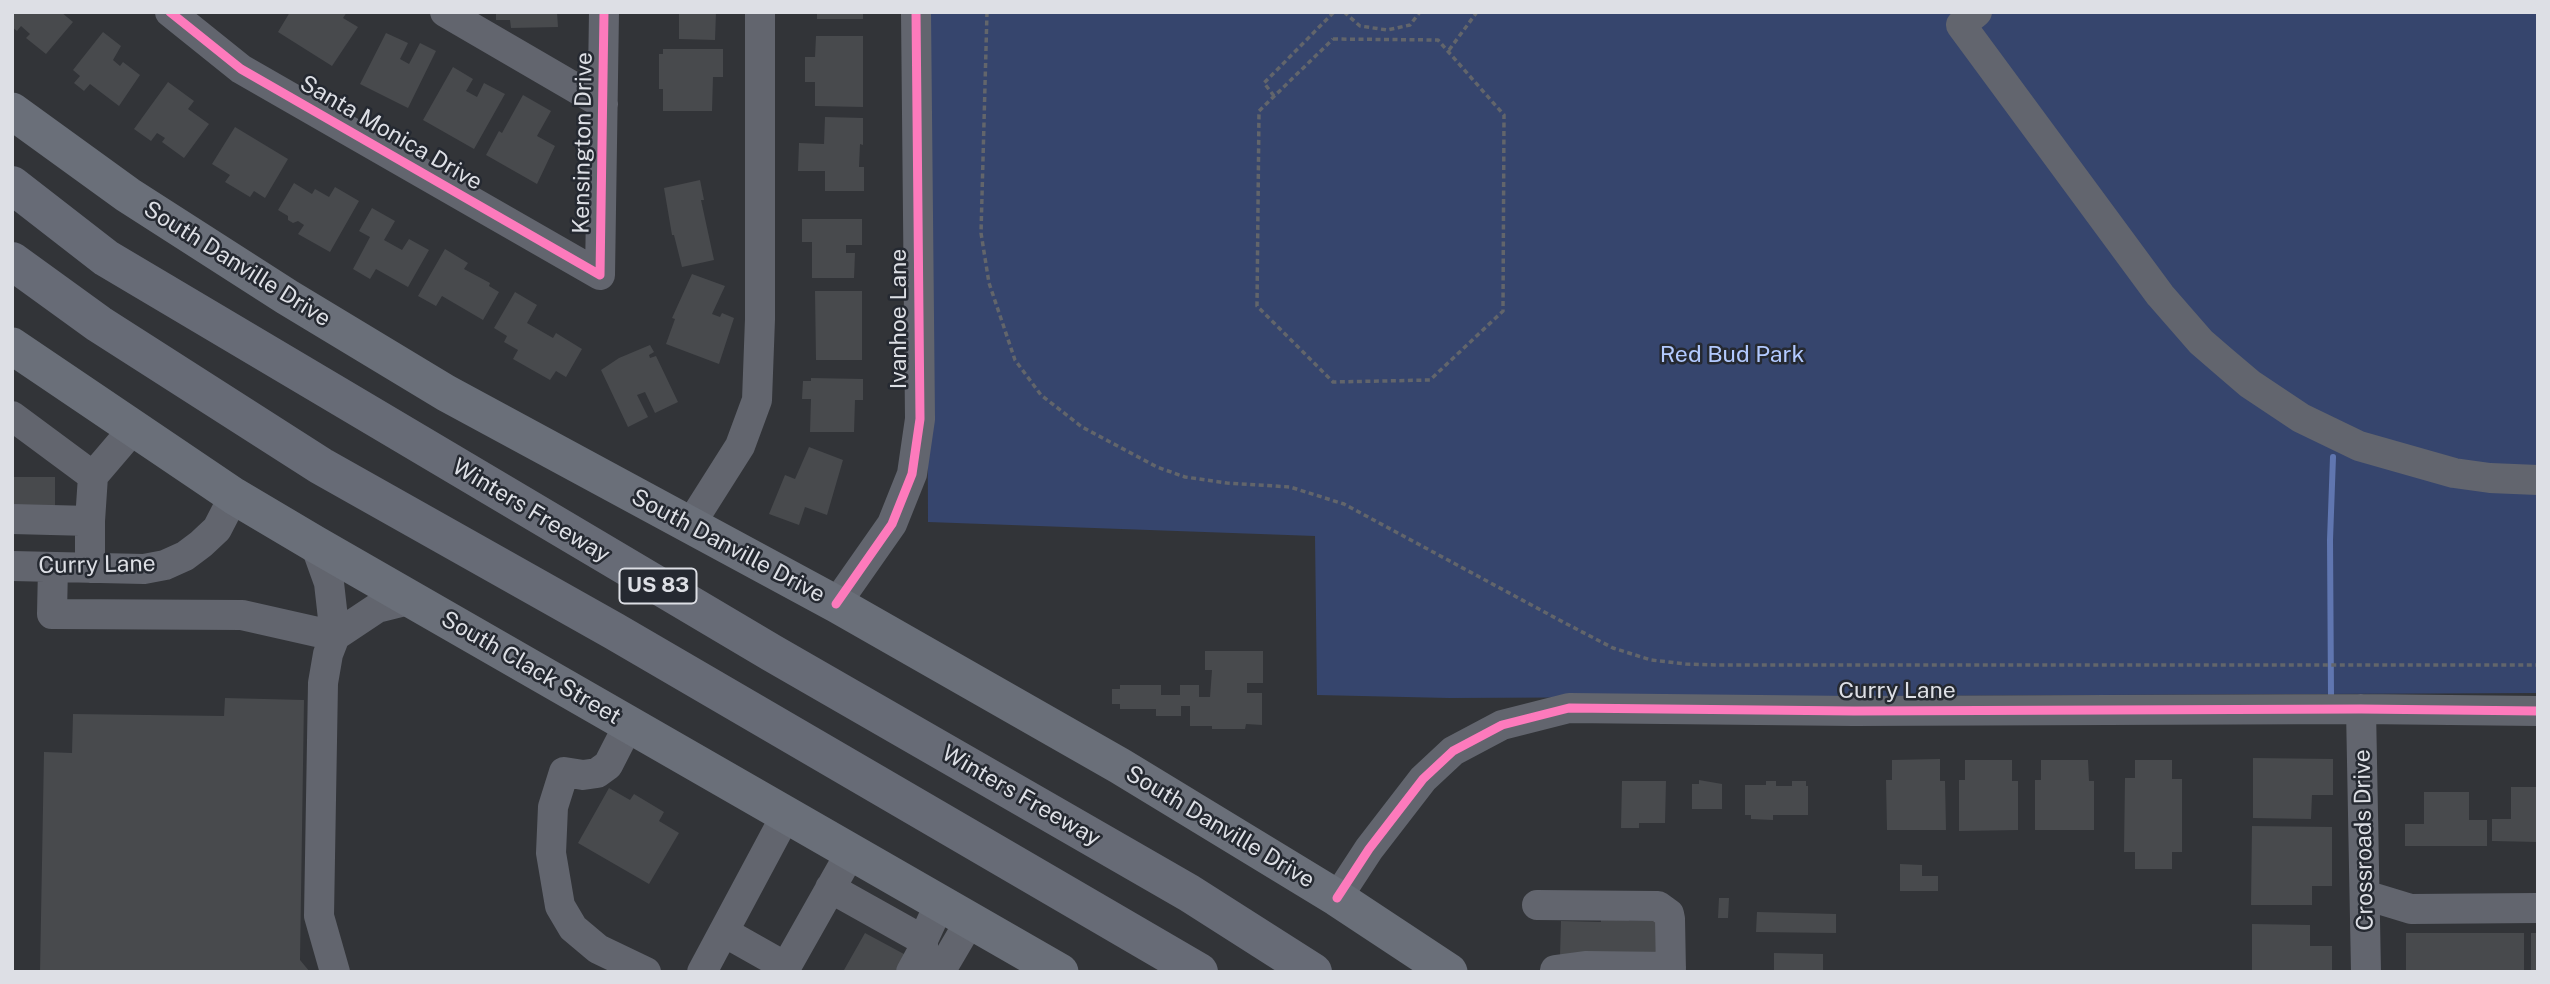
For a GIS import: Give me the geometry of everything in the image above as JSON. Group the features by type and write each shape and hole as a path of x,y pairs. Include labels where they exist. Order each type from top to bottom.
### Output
{"highway":[{"name":"Winters Freeway","path":"12,186 106,258 772,653 1189,893 1313,972"},
{"name":"US 83","path":"12,261 99,324 321,466 614,631 1199,972"}],"main road":[{"name":"South Danville Drive","path":"12,111 128,195 298,304 446,393 836,604 1120,766 1337,898 1449,972"},
{"name":"South Clack Street","path":"12,346 234,496 409,600 1053,970"}],"street":[{"name":"Santa Monica Drive","path":"170,12 241,69 600,275"},
{"path":"445,12 603,104"},
{"name":"Kensington Drive","path":"600,275 604,12"},
{"path":"690,525 740,446 757,400 760,319 760,12"},
{"name":"Ivanhoe Lane","path":"836,604 892,524 912,474 920,419 916,12"},
{"path":"1964,16 2160,295 2200,342 2250,384 2301,418 2359,446 2454,472 2490,478 2538,480"},
{"path":"12,416 93,476"},
{"path":"90,568 93,476 134,428"},
{"name":"Curry Lane","path":"12,566 144,569 165,565 185,556 217,528 234,496"},
{"path":"12,519 90,521"},
{"path":"315,544 330,583 334,636 323,683 319,916 335,972"},
{"path":"53,567 52,614 242,615 334,636 377,608 409,600"},
{"name":"Curry Lane","path":"1337,898 1369,849 1423,779 1453,751 1502,725 1569,708 1854,711 2538,711"},
{"name":"Crossroads Drive","path":"2361,709 2366,972"},
{"path":"629,724 608,765 597,773 583,775 565,772 556,793 550,826 551,853 560,906 598,960 646,972"},
{"path":"702,972 786,815"},
{"path":"724,932 786,967 851,852"},
{"path":"830,888 923,940"},
{"path":"2365,895 2411,909 2538,908"},
{"path":"1537,905 1658,906 1669,914 1671,969 1585,966 1555,970"},
{"path":"911,972 923,950 923,940 955,912"},
{"path":"940,972 955,912"}],"path":[{"path":"987,12 981,233 989,283 1015,360 1041,395 1082,427 1157,467 1185,477 1290,487 1344,504 1613,648 1651,660 1717,665 2538,665"},
{"path":"1274,96 1264,83 1334,12"},
{"path":"1344,12 1360,26 1387,30 1410,25 1420,12"},
{"path":"1449,50 1477,12"},
{"path":"1333,39 1438,40 1449,50 1504,115 1503,311 1430,380 1333,382 1257,306 1259,111 1333,39"}],"green space":[{"name":"Red Bud Park","path":"926,12 2538,12 2538,693 1449,698 1317,695 1315,536 928,522"}],"building":[{"path":"12,12 61,12 73,22 46,54 26,38 30,34 21,26 17,31 12,27"},
{"path":"290,12 347,12 343,18 358,27 332,66 278,32"},
{"path":"496,12 557,12 558,27 511,28 510,20 496,20"},
{"path":"679,12 716,12 715,40 679,39"},
{"path":"817,12 863,12 863,19 817,19"},
{"path":"103,32 121,46 113,60 120,66 123,62 140,75 119,106 90,84 84,91 74,83 80,76 73,70"},
{"path":"386,33 408,43 400,59 409,64 420,43 436,51 408,108 360,84"},
{"path":"816,36 863,36 863,107 815,106 815,82 805,82 805,57 815,57"},
{"path":"663,49 723,49 723,77 713,77 712,111 663,111 663,89 659,89 659,54 663,54"},
{"path":"453,67 473,79 466,91 477,97 484,83 505,94 474,149 423,120"},
{"path":"168,82 194,101 188,109 209,124 184,158 162,142 165,138 157,133 151,141 134,129"},
{"path":"523,95 551,111 537,136 555,146 537,184 486,155"},
{"path":"825,117 863,118 863,145 860,144 859,167 864,167 864,191 825,191 825,171 798,171 799,143 824,144"},
{"path":"235,127 288,159 265,198 254,191 250,197 225,182 230,175 212,164"},
{"path":"700,180 704,200 701,200 714,260 682,267 672,235 664,188"},
{"path":"294,183 312,194 315,189 329,197 335,187 359,201 330,252 298,234 304,225 298,221 293,223 278,210"},
{"path":"372,208 395,221 384,240 402,250 409,239 429,250 408,287 376,269 370,279 353,269 370,237 359,231"},
{"path":"802,219 862,219 862,245 846,245 846,253 855,253 854,278 812,278 812,242 802,242"},
{"path":"445,249 468,263 464,269 490,283 489,286 499,292 483,320 442,296 436,306 418,296"},
{"path":"692,274 725,286 712,314 720,317 722,313 734,318 719,364 666,344 675,319 672,318"},
{"path":"815,291 862,291 862,360 816,360"},
{"path":"515,292 537,305 527,323 553,338 556,333 582,349 566,377 556,371 550,380 513,359 518,350 504,342 507,336 494,328"},
{"path":"650,345 654,352 649,355 650,358 656,356 678,402 655,413 645,392 637,395 648,417 628,427 601,370 619,358"},
{"path":"811,378 863,379 863,400 855,400 854,432 810,432 811,399 802,399 803,381 811,381"},
{"path":"809,447 843,460 827,515 805,507 799,525 769,514 785,475 795,479"},
{"path":"12,477 55,477 55,516 12,516"},
{"path":"1205,651 1263,651 1263,683 1247,683 1247,693 1262,693 1262,725 1246,724 1245,729 1190,726 1190,706 1181,706 1181,716 1156,716 1156,709 1120,709 1120,704 1112,704 1112,689 1120,689 1120,685 1161,685 1161,695 1180,695 1180,685 1199,685 1199,697 1210,697 1212,670 1205,670"},
{"path":"225,698 304,700 300,960 310,972 40,972 44,752 72,753 73,714 224,716"},
{"path":"2253,758 2333,759 2333,795 2312,795 2311,819 2253,818"},
{"path":"1940,759 1940,781 1945,781 1946,830 1887,830 1886,780 1892,780 1892,760"},
{"path":"1965,760 2012,760 2012,781 2018,781 2018,830 1959,831 1959,780 1965,780"},
{"path":"2041,760 2088,760 2089,781 2094,781 2094,830 2035,830 2035,780 2041,780"},
{"path":"2135,760 2172,760 2172,779 2182,779 2182,852 2172,852 2172,869 2135,869 2135,852 2124,852 2125,778 2135,778"},
{"path":"1699,780 1722,784 1722,809 1692,809 1692,784 1699,784"},
{"path":"1622,781 1666,781 1665,823 1639,823 1639,828 1621,828"},
{"path":"1766,781 1776,781 1776,786 1792,786 1792,781 1806,781 1808,815 1773,815 1773,820 1751,819 1751,815 1745,815 1745,785 1766,785"},
{"path":"2511,787 2538,787 2538,842 2492,841 2492,819 2511,819"},
{"path":"609,788 630,800 634,794 664,812 659,821 679,833 649,884 578,843"},
{"path":"2424,792 2469,792 2469,820 2487,820 2487,846 2405,846 2405,824 2424,824"},
{"path":"2252,826 2332,827 2332,886 2312,886 2312,905 2251,905"},
{"path":"1900,864 1922,865 1922,876 1938,876 1938,891 1900,891"},
{"path":"1719,898 1729,898 1728,918 1718,918"},
{"path":"1757,912 1836,914 1836,933 1756,932"},
{"path":"1601,913 1629,914 1629,921 1664,921 1658,957 1560,956 1561,921 1601,922"},
{"path":"2252,924 2310,925 2310,946 2332,946 2332,972 2252,972"},
{"path":"865,933 915,960 909,972 844,970"},
{"path":"2406,933 2524,933 2524,972 2406,972"},
{"path":"2531,933 2538,933 2538,972 2531,972"},
{"path":"1774,953 1823,954 1823,972 1774,972"}],"waterway":[{"path":"2331,695 2330,540 2333,457"}],"cycle path":[{"path":"170,12 241,69 600,275 604,12"},
{"path":"836,604 892,524 912,474 920,419 916,12"},
{"path":"1337,898 1369,849 1423,779 1453,751 1502,725 1569,708 1854,711 2538,711"}]}
